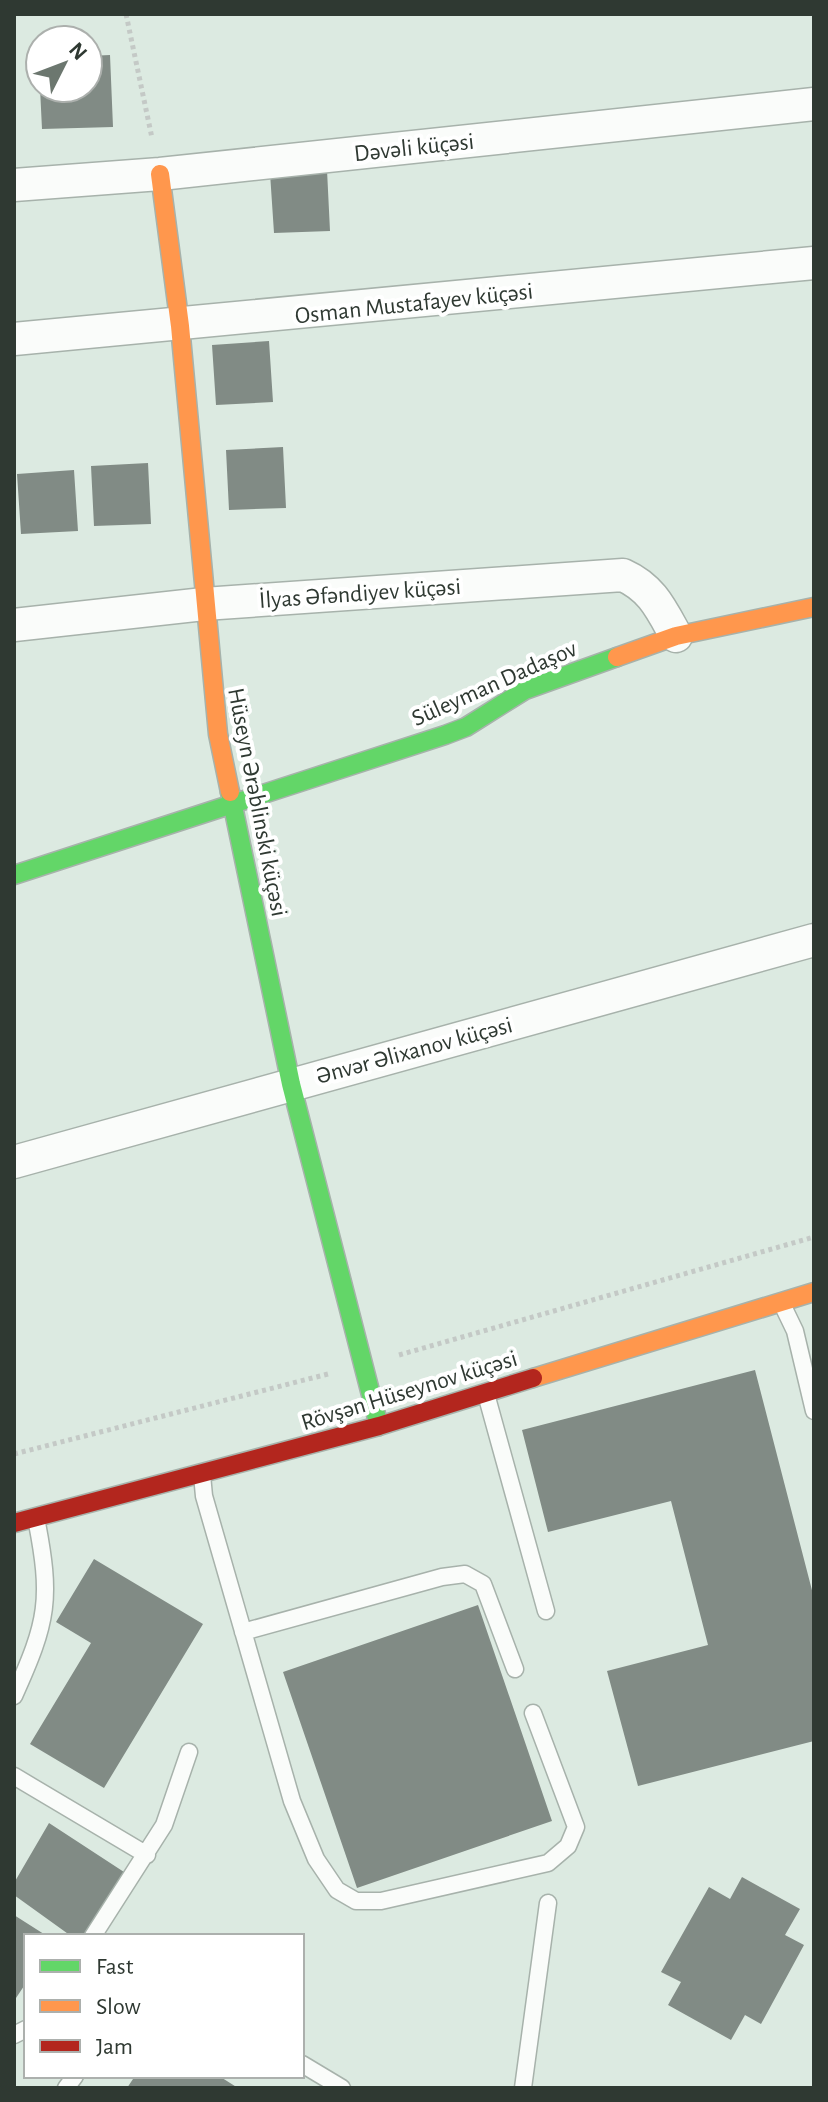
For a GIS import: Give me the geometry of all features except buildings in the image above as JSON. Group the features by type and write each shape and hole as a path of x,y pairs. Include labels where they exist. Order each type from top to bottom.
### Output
{"street":[{"name":"Dəvəli küçəsi","path":"14,185 160,174 814,104"},
{"name":"Hüseyn Ərəblinski küçəsi","path":"160,174 180,326 212,692 230,802 291,1084 379,1426"},
{"name":"Osman Mustafayev küçəsi","path":"14,339 180,326 814,263"},
{"name":"İlyas Əfəndiyev küçəsi","path":"14,625 204,604 623,575 652,593 676,636"},
{"name":"Süleyman Dadaşov","path":"14,875 230,802 445,735 466,727 525,690 676,636 814,607"},
{"name":"Ənvər Əlixanov küçəsi","path":"14,1162 814,940"},
{"name":"Rövşən Hüseynov küçəsi","path":"14,1523 379,1426 814,1292"}],"lane":[{"path":"782,1302 795,1331 814,1411"},
{"path":"485,1393 546,1611"},
{"path":"201,1473 204,1496 292,1801 310,1845 337,1890 356,1901 381,1901 548,1863 568,1846 576,1827 533,1713"},
{"path":"14,1696 36,1648 46,1602 46,1567 36,1516"},
{"path":"243,1632 442,1577 465,1574 483,1584 515,1669"},
{"path":"94,1934 164,1825 189,1752"},
{"path":"14,1776 147,1855"},
{"path":"523,2088 548,1903"},
{"path":"304,2065 342,2088"}],"path":[{"path":"126,14 160,174"},
{"path":"14,1454 362,1365 814,1237"}],"traffic: fast":[{"path":"14,875 445,735 466,727 525,690 617,657"},
{"path":"230,792 291,1084 379,1426"}],"traffic: slow":[{"path":"160,174 180,326 218,734 230,792"},
{"path":"617,657 676,636 814,607"},
{"path":"533,1378 814,1292"}],"traffic: jam":[{"path":"14,1523 379,1426 533,1378"}]}
